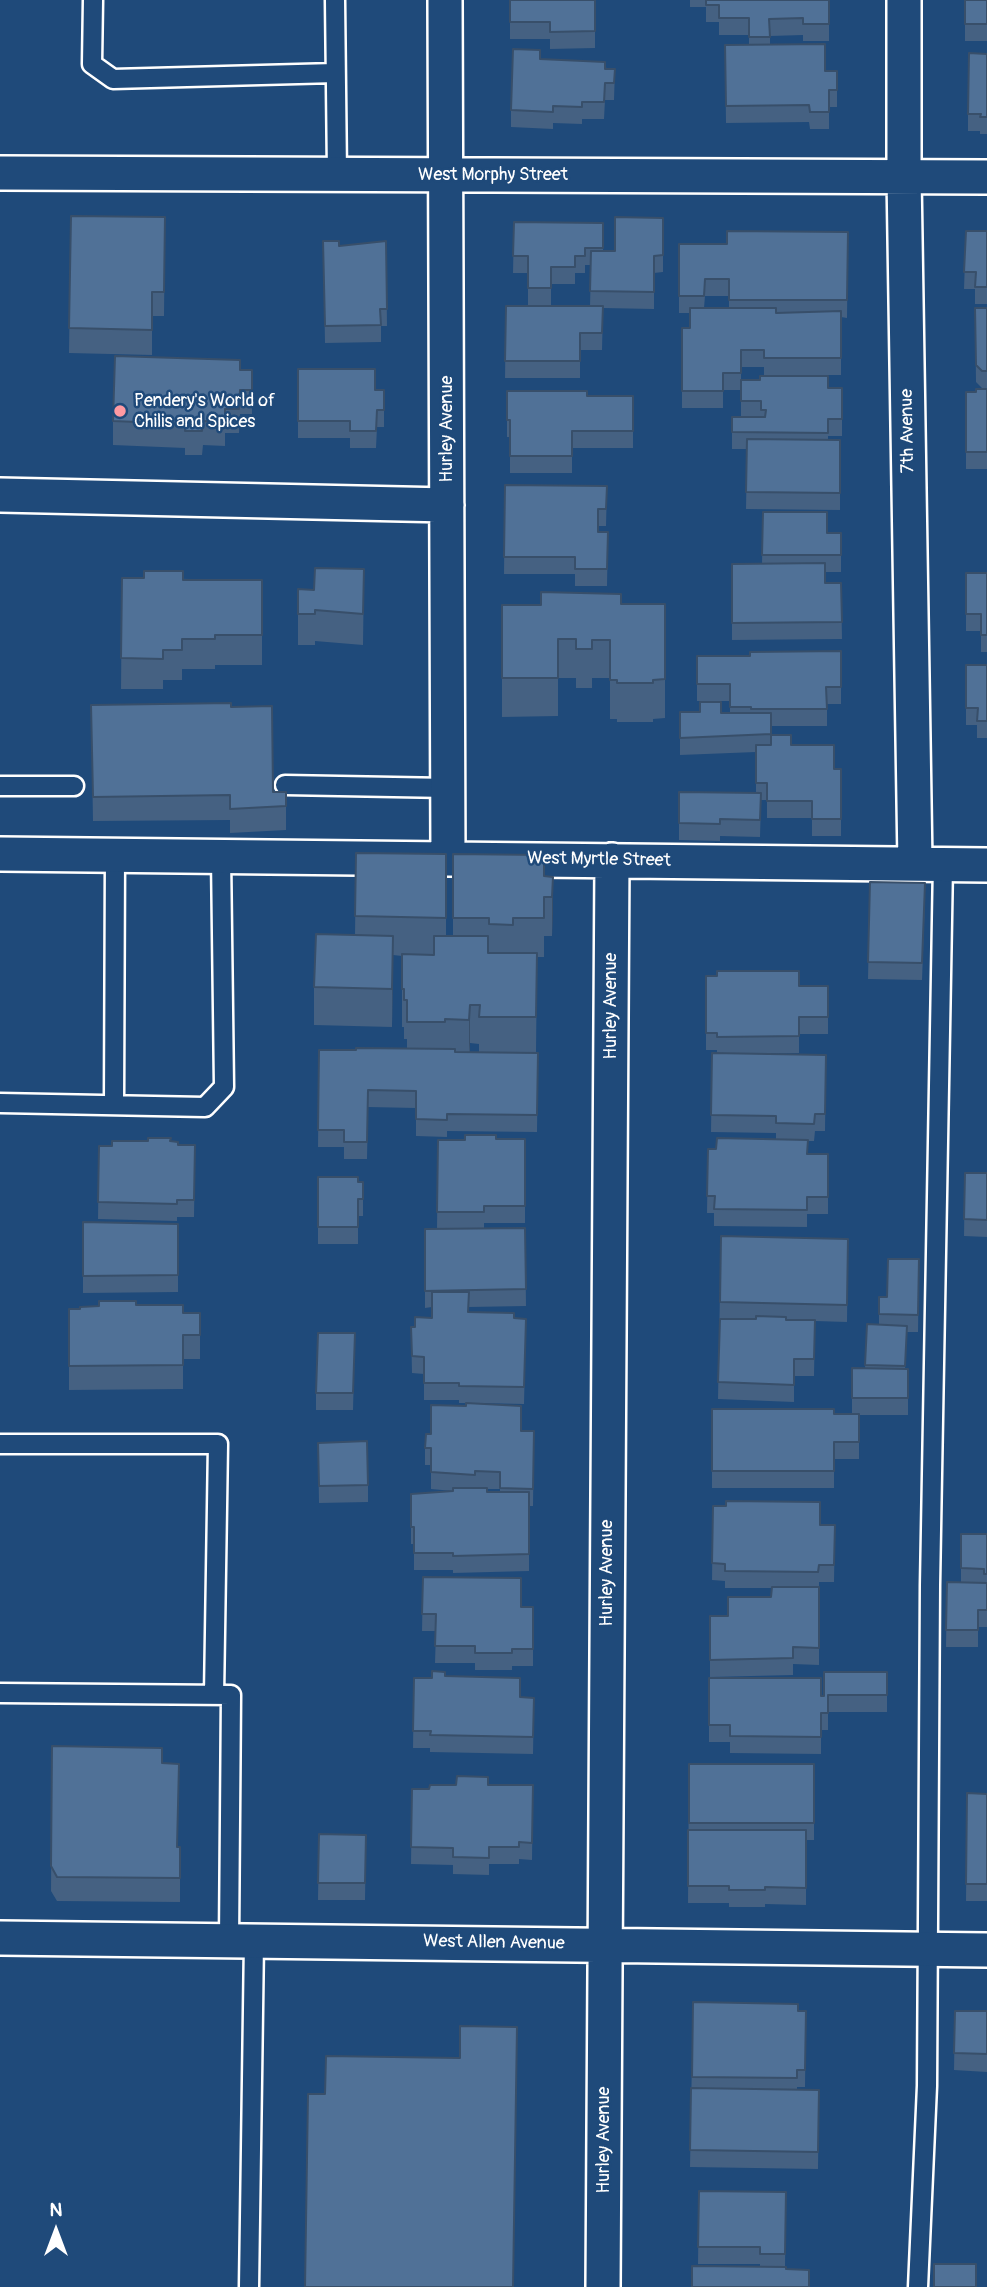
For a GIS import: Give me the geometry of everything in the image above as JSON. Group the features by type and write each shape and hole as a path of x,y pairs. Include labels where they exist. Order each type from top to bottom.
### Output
{"street":[{"name":"Hurley Avenue","path":"445,0 448,859"},
{"name":"7th Avenue","path":"904,0 904,176 929,863"},
{"name":"West Morphy Street","path":"0,173 987,177"},
{"path":"0,495 447,505"},
{"name":"West Myrtle Street","path":"0,854 987,865"},
{"name":"Hurley Avenue","path":"603,2287 612,860"},
{"name":"West Allen Avenue","path":"0,1938 987,1950"}],"lane":[{"path":"93,0 92,64 113,79 335,73"},
{"path":"335,0 337,174"},
{"path":"285,785 448,788"},
{"path":"0,786 74,786"},
{"path":"114,1105 115,855"},
{"path":"0,1102 205,1107 224,1087 220,856"},
{"path":"918,2287 927,2086 929,1949 929,863"},
{"path":"0,1444 218,1444 214,1695"},
{"path":"0,1693 231,1695 242,1941 248,2287"}],"building":[{"path":"510,0 595,0 595,31 550,32 550,22 510,22"},
{"path":"706,0 829,0 829,24 803,24 803,18 769,19 770,37 749,37 749,18 719,18 719,5 706,5"},
{"path":"965,0 987,0 987,24 965,24"},
{"path":"825,44 825,71 837,71 837,90 829,90 829,112 810,112 809,105 726,106 725,45"},
{"path":"513,49 540,50 540,59 605,62 605,69 615,69 614,83 605,83 604,102 582,102 582,107 553,106 553,112 511,110"},
{"path":"969,53 987,54 987,117 968,114"},
{"path":"71,216 165,217 164,292 152,292 152,330 69,328"},
{"path":"615,217 663,218 663,255 654,256 654,292 590,291 591,251 615,251"},
{"path":"514,222 603,223 603,248 585,248 585,256 575,256 575,267 551,267 551,288 528,288 528,256 513,256"},
{"path":"727,231 848,232 847,300 729,300 729,279 705,279 704,296 679,296 679,244 727,244"},
{"path":"966,231 987,231 987,287 975,287 976,272 964,272"},
{"path":"323,241 339,241 339,246 386,241 387,309 380,309 381,325 325,326"},
{"path":"506,306 603,306 602,333 580,333 580,361 505,361"},
{"path":"690,308 776,308 776,313 841,311 841,358 764,358 764,350 741,350 741,373 723,373 723,391 682,391 682,328 690,328"},
{"path":"975,308 987,308 987,371 982,371 976,365"},
{"path":"115,356 240,360 240,370 252,370 252,390 240,390 239,409 225,409 225,422 203,421 202,431 185,431 185,424 113,421"},
{"path":"298,369 375,369 375,390 384,390 384,410 377,410 376,431 350,431 350,421 298,421"},
{"path":"760,376 828,376 828,388 842,388 842,419 828,419 828,433 732,432 732,417 765,417 766,410 761,410 761,401 741,401 741,380 760,380"},
{"path":"976,389 987,389 987,452 966,452 966,392 976,392"},
{"path":"507,391 587,391 587,396 633,396 633,431 572,431 572,456 510,456"},
{"path":"747,439 840,440 840,493 746,492"},
{"path":"505,485 607,486 606,509 598,509 598,532 608,532 607,569 575,569 575,557 504,557"},
{"path":"763,512 827,512 827,533 841,533 841,555 762,555"},
{"path":"825,563 825,583 841,583 842,622 732,623 732,564"},
{"path":"315,568 364,569 363,614 315,610 315,614 298,614 298,589 314,590"},
{"path":"144,571 183,571 183,580 262,580 262,635 215,635 215,639 182,639 182,650 163,650 163,659 121,658 122,578 144,578"},
{"path":"966,573 987,573 987,635 981,635 981,614 966,614"},
{"path":"541,592 621,594 621,604 665,604 665,679 653,680 653,683 617,683 617,680 610,680 610,640 592,640 592,649 576,649 576,639 558,639 558,678 502,678 502,605 541,605"},
{"path":"841,651 841,687 826,687 827,709 730,707 730,684 697,684 697,656 750,656 750,652"},
{"path":"966,665 987,665 987,721 977,721 978,708 966,708"},
{"path":"700,702 721,702 721,713 771,713 771,734 680,738 680,712 700,712"},
{"path":"231,703 231,707 272,706 273,792 286,792 286,806 230,809 230,795 93,797 91,705"},
{"path":"771,735 791,735 791,745 834,745 834,769 841,769 841,819 812,819 812,801 767,801 767,783 756,783 756,745 771,745"},
{"path":"679,792 761,793 760,820 720,819 720,824 679,823"},
{"path":"356,853 446,854 446,918 355,916"},
{"path":"453,854 544,855 544,876 553,877 552,897 544,897 544,918 513,918 513,925 489,924 489,918 453,918"},
{"path":"870,882 925,883 922,963 868,962"},
{"path":"316,934 393,936 392,989 314,987"},
{"path":"434,936 488,936 488,953 537,953 536,1017 479,1017 480,1005 470,1005 469,1020 407,1022 407,1000 404,1000 402,989 402,954 434,955"},
{"path":"717,971 799,971 799,986 828,986 828,1017 799,1017 799,1036 717,1037 717,1033 706,1033 706,976 717,976"},
{"path":"356,1048 538,1053 537,1115 447,1114 447,1120 416,1119 416,1091 368,1090 367,1142 344,1142 344,1130 318,1130 319,1050"},
{"path":"712,1053 826,1055 825,1114 815,1114 814,1124 776,1123 776,1116 711,1115"},
{"path":"465,1135 525,1139 525,1206 484,1206 484,1212 437,1212 438,1140 465,1140"},
{"path":"148,1138 171,1138 170,1141 178,1142 178,1145 195,1145 194,1200 177,1200 177,1204 98,1202 99,1146 112,1146 112,1141 148,1141"},
{"path":"717,1138 808,1140 807,1154 828,1154 828,1197 807,1197 807,1210 714,1209 715,1196 707,1196 708,1149 716,1149"},
{"path":"965,1173 987,1173 987,1220 964,1219"},
{"path":"318,1177 358,1177 358,1182 363,1182 363,1199 358,1199 358,1227 318,1227"},
{"path":"83,1222 178,1224 178,1275 83,1276"},
{"path":"525,1228 526,1289 425,1291 425,1229"},
{"path":"721,1236 848,1239 847,1305 720,1302"},
{"path":"888,1259 919,1259 918,1315 879,1314 879,1297 887,1297"},
{"path":"432,1292 469,1292 468,1312 514,1313 514,1318 526,1319 524,1387 424,1383 424,1357 412,1356 411,1327 415,1327 415,1317 432,1318"},
{"path":"99,1301 136,1301 136,1305 183,1305 183,1313 200,1313 200,1335 183,1335 183,1365 69,1366 69,1309 99,1306"},
{"path":"756,1316 815,1320 814,1359 794,1359 794,1385 718,1382 720,1319 756,1319"},
{"path":"867,1324 907,1326 905,1366 865,1365"},
{"path":"318,1333 355,1333 353,1393 316,1393"},
{"path":"852,1368 908,1369 908,1398 852,1398"},
{"path":"466,1403 521,1406 521,1431 534,1431 533,1489 500,1488 500,1472 475,1471 475,1475 431,1472 431,1448 425,1448 426,1434 431,1434 431,1405 466,1406"},
{"path":"712,1409 834,1409 834,1414 859,1414 859,1442 834,1442 834,1471 712,1471"},
{"path":"367,1441 368,1485 319,1486 318,1443"},
{"path":"453,1488 487,1488 487,1492 529,1492 529,1554 453,1556 453,1553 414,1553 411,1494 453,1491"},
{"path":"726,1501 820,1502 820,1525 835,1525 834,1565 819,1565 818,1572 725,1571 725,1564 712,1563 713,1506 726,1506"},
{"path":"961,1534 987,1534 987,1574 984,1574 984,1569 961,1568"},
{"path":"423,1577 521,1578 521,1607 533,1607 533,1649 512,1649 512,1653 475,1653 475,1646 435,1646 436,1614 422,1614"},
{"path":"947,1582 987,1583 987,1610 978,1610 978,1630 946,1630"},
{"path":"772,1587 819,1587 819,1648 793,1647 793,1658 710,1660 710,1616 728,1616 728,1597 771,1597"},
{"path":"432,1671 445,1672 445,1676 520,1678 520,1697 534,1698 533,1737 430,1735 431,1731 413,1731 414,1678 432,1678"},
{"path":"824,1672 887,1672 887,1695 828,1695 828,1713 821,1713 821,1737 730,1736 730,1725 709,1725 709,1678 821,1678 821,1696 824,1696"},
{"path":"52,1746 162,1748 162,1763 179,1764 177,1847 180,1847 180,1878 57,1877 51,1866"},
{"path":"689,1764 814,1764 814,1823 689,1823"},
{"path":"457,1776 488,1777 488,1785 533,1785 532,1843 519,1842 519,1847 489,1847 489,1858 453,1857 453,1848 411,1847 412,1789 429,1789 430,1785 456,1785"},
{"path":"967,1793 987,1794 987,1884 966,1884"},
{"path":"688,1830 806,1830 806,1888 729,1890 729,1886 688,1886"},
{"path":"319,1834 366,1835 365,1883 318,1883"},
{"path":"693,2002 798,2004 798,2011 806,2011 805,2070 797,2070 797,2078 692,2077"},
{"path":"955,2011 987,2011 987,2054 954,2053"},
{"path":"460,2026 517,2027 513,2287 305,2287 308,2094 325,2094 326,2056 460,2058"},
{"path":"691,2088 819,2090 818,2152 690,2150"},
{"path":"699,2191 786,2192 785,2254 760,2254 760,2247 698,2247"},
{"path":"934,2264 976,2264 976,2287 934,2287"},
{"path":"692,2266 786,2267 809,2270 809,2287 692,2287"}],"place":[{"name":"Pendery's World of Chilis and Spices","path":"120,411"}]}
